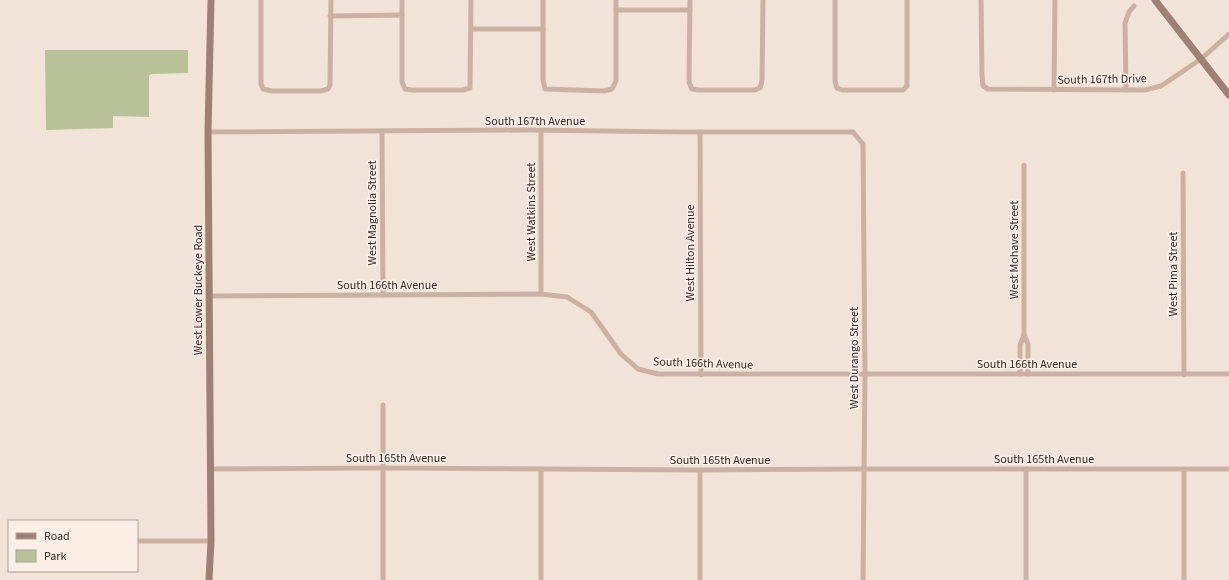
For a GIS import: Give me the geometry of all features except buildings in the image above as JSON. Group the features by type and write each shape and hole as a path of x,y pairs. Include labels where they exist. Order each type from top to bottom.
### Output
{"main road":[{"name":"West Lower Buckeye Road","path":"209,580 211,541 208,132 211,0"},
{"path":"1155,0 1229,95"}],"street":[{"path":"261,0 261,84 263,89 320,91 328,89 330,85 331,0"},
{"path":"402,0 402,82 405,89 412,90 463,90 470,88 471,0"},
{"path":"543,0 543,80 545,89 604,90 612,89 616,81 616,0"},
{"path":"690,0 689,82 692,89 755,90 760,88 762,81 763,0"},
{"path":"835,0 835,81 837,88 842,90 903,90 907,86 907,0"},
{"name":"South 167th Drive","path":"982,0 983,86 988,89 1145,90 1161,86 1201,59 1229,34"},
{"path":"1054,90 1055,0"},
{"path":"1126,90 1126,23 1129,12 1134,6"},
{"path":"616,10 690,10"},
{"path":"330,16 402,15"},
{"path":"471,29 543,29"},
{"name":"West Magnolia Street","path":"382,131 383,295"},
{"name":"West Watkins Street","path":"541,131 541,294"},
{"name":"South 167th Avenue","path":"208,132 853,132 859,138"},
{"name":"West Hilton Avenue","path":"700,132 701,375"},
{"name":"West Durango Street","path":"859,138 863,144 865,375 863,580"},
{"name":"West Mohave Street","path":"1020,374 1020,346 1024,335 1024,165"},
{"name":"West Pima Street","path":"1183,173 1184,374"},
{"name":"South 166th Avenue","path":"209,296 541,294 567,297 591,312 621,354 638,369 658,374 1229,374"},
{"name":"West Mohave Street","path":"1024,335 1028,344 1028,374"},
{"path":"1020,354 1028,354"},
{"path":"383,405 383,580"},
{"name":"South 165th Avenue","path":"210,469 1229,469"},
{"path":"541,469 541,580"},
{"path":"1026,469 1026,580"},
{"path":"1184,469 1184,580"},
{"path":"700,470 700,580"},
{"path":"138,542 211,541"}],"green space":[{"path":"45,50 188,50 188,73 151,74 149,76 149,117 113,116 113,128 46,130"}]}
